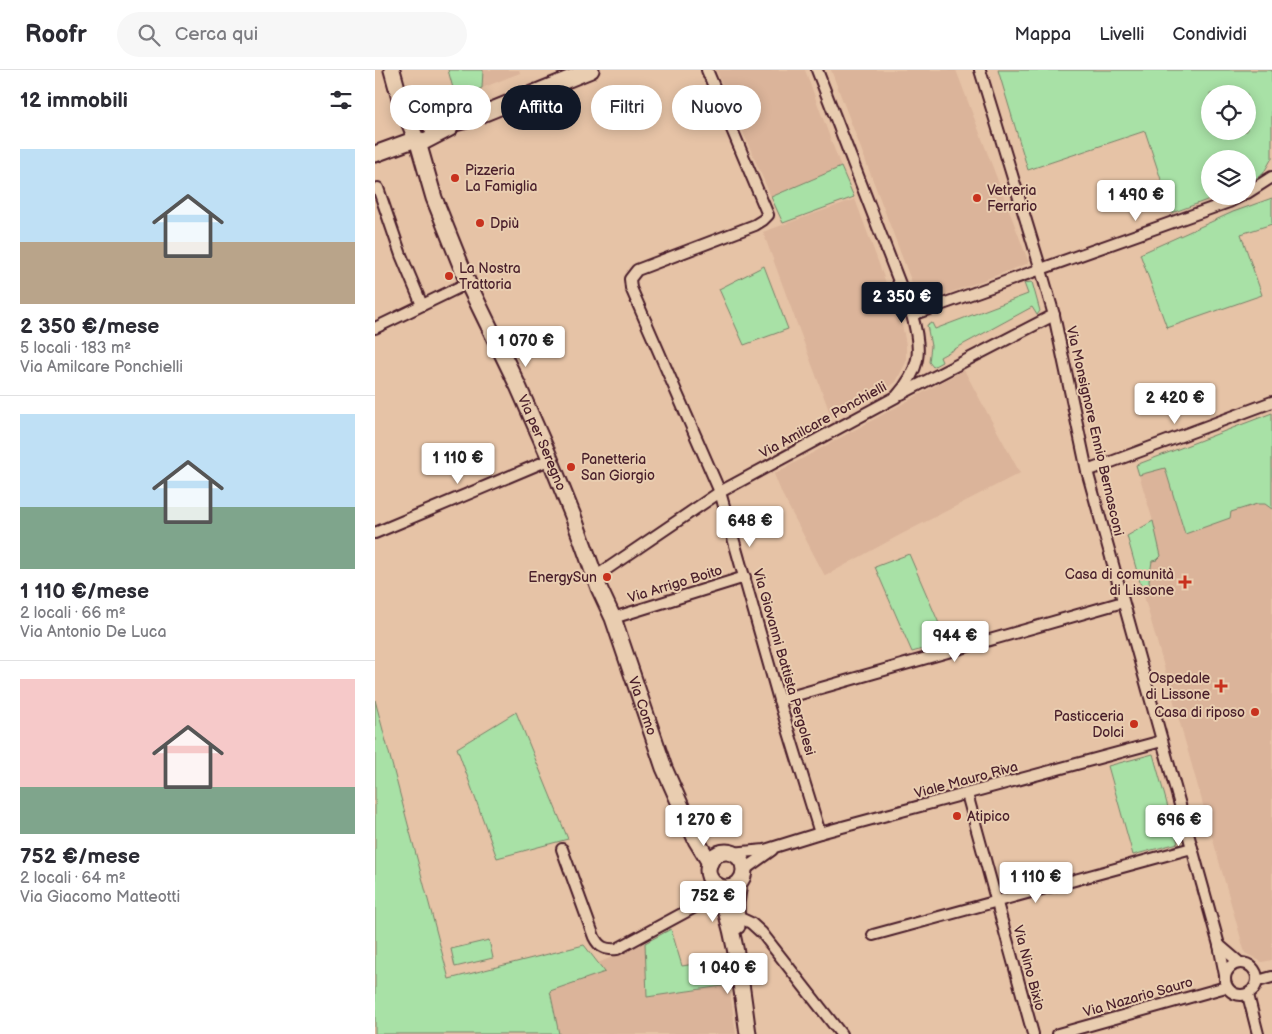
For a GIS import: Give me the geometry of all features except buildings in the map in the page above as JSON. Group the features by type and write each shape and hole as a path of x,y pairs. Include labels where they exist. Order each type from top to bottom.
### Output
{"street":[{"name":"Via per Seregno","path":"392,70 405,110 422,134 423,160 434,198 468,283 551,459 597,582"},
{"path":"375,154 422,134 462,122 591,70"},
{"name":"Via Giovanni Battista Pergolesi","path":"707,70 768,215 755,225 637,270 630,278 631,288 720,492 779,700 819,832"},
{"name":"Via Amilcare Ponchielli","path":"597,582 720,492 896,397 907,385 916,367 919,343 912,315 817,70"},
{"name":"Via Monsignore Ennio Bernasconi","path":"980,70 1054,315 1087,471 1219,945 1225,975"},
{"path":"1256,187 1272,177"},
{"path":"378,188 401,255 422,304"},
{"path":"912,315 1221,205"},
{"path":"375,328 468,283"},
{"path":"896,397 1054,315"},
{"path":"1087,471 1272,402"},
{"path":"375,533 551,459"},
{"name":"Via Arrigo Boito","path":"613,618 745,577"},
{"name":"Via Como","path":"597,582 613,618 659,754 696,840 710,863"},
{"path":"779,700 1123,602"},
{"name":"Viale Mauro Riva","path":"726,853 765,850 777,847 819,832 1162,741"},
{"name":"Via Nino Bixio","path":"967,794 1033,1034"},
{"name":"Via Como","path":"689,823 726,853"},
{"name":"Viale Mauro Riva","path":"561,848 590,928 598,944 603,948 617,949 729,884 777,847"},
{"path":"873,935 1192,848"},
{"path":"737,952 736,893 729,884 711,878 709,873 710,863 716,856 726,853 741,860 729,884 737,952 749,1034"},
{"path":"736,916 751,923 762,933 841,1034"},
{"path":"1219,945 1240,963 1251,966 1257,975 1258,981 1252,992 1247,995 1236,995 1226,987 1225,975 1231,966 1240,963"},
{"path":"1258,981 1272,978"},
{"name":"Via Nazario Sauro","path":"1057,1034 1226,987"},
{"path":"1247,995 1258,1034"}],"shaded area":[{"path":"483,70 519,70 520,73 490,85 482,85"},
{"path":"716,70 805,70 841,167 771,197 742,130 761,130 761,85 722,85"},
{"path":"831,70 956,70 1029,263 920,304"},
{"path":"855,199 903,329 906,345 906,362 896,382 888,388 831,416 763,232"},
{"path":"964,370 1020,473 825,576 782,494 774,474"},
{"name":"Ospedale di Lissone","path":"1272,413 1272,960 1262,962 1245,953 1127,536 1153,521 1136,465"},
{"path":"645,943 647,997 729,985 736,1034 559,1034 550,991 605,972 598,963"}],"green space":[{"path":"448,70 483,70 482,85 452,85"},
{"path":"998,70 1272,70 1272,158 1263,174 1256,178 1256,150 1201,150 1201,202 1172,213 1145,131 1028,170"},
{"path":"841,167 854,197 783,223 771,197"},
{"path":"1272,198 1272,224 1241,234 1262,295 1167,328 1140,254 1233,212"},
{"path":"764,266 788,329 744,345 719,289"},
{"path":"1032,282 1040,311 1037,315 1032,307 940,357 942,362 933,367 929,362 931,346 927,325 932,323 935,329 1028,294 1024,283"},
{"path":"1272,413 1272,509 1265,504 1257,504 1231,512 1230,518 1185,534 1165,468 1139,475 1136,465"},
{"path":"1153,521 1161,556 1157,560 1152,561 1149,581 1150,590 1143,593 1127,536"},
{"path":"909,554 947,642 912,652 875,567"},
{"path":"375,700 449,979 584,945 605,972 550,991 559,1034 375,1034"},
{"path":"516,712 568,839 497,858 457,748"},
{"path":"1153,754 1178,843 1133,855 1108,766"},
{"path":"671,929 682,966 725,959 729,985 647,997 645,943"},
{"path":"489,940 493,958 455,967 451,949"}],"place":[{"name":"Pizzeria La Famiglia","path":"455,178"},
{"name":"Vetreria Ferrario","path":"977,198"},
{"name":"Dpiù","path":"480,223"},
{"name":"La Nostra Trattoria","path":"449,276"},
{"name":"Panetteria San Giorgio","path":"571,467"},
{"name":"EnergySun","path":"607,577"},
{"name":"Casa di comunità di Lissone","path":"1185,582"},
{"name":"Ospedale di Lissone","path":"1221,686"},
{"name":"Casa di riposo","path":"1255,712"},
{"name":"Pasticceria Dolci","path":"1134,724"},
{"name":"Atipico","path":"957,816"}]}
